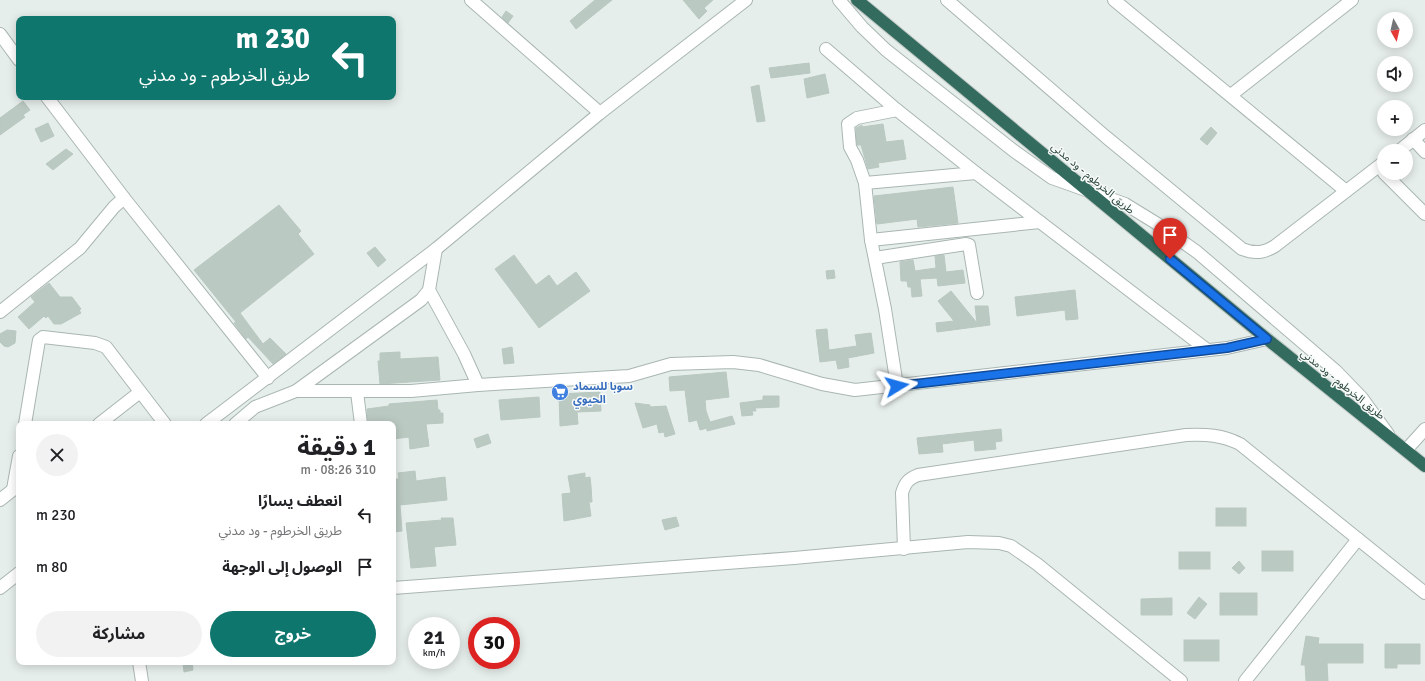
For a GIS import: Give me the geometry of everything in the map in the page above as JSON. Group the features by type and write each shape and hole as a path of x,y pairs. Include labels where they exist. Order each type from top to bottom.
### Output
{"highway":[{"name":"طريق الخرطوم - ود مدني","path":"857,0 1267,339 1425,466"}],"street":[{"path":"471,0 600,113"},
{"path":"210,421 436,249 600,113 746,0"},
{"path":"839,0 862,27 886,50 1014,151 1052,178 1125,204 1156,223 1203,257 1336,371 1362,398 1392,440"},
{"path":"947,0 1106,136 1242,249 1258,253 1268,250 1346,191 1377,173"},
{"path":"1114,0 1346,191"},
{"path":"1231,95 1352,0"},
{"path":"0,34 16,56"},
{"path":"826,49 976,173 1206,349"},
{"path":"49,100 124,198 268,378"},
{"path":"897,386 871,240 865,184 857,160 850,147 848,124 857,118 898,110"},
{"path":"1407,144 1425,130"},
{"path":"1413,139 1425,152"},
{"path":"865,184 976,173"},
{"path":"1393,180 1425,214"},
{"path":"0,312 80,248 114,207 124,198"},
{"path":"871,240 1040,222"},
{"path":"875,258 969,245 978,293"},
{"path":"238,421 255,406 296,390 421,300 429,290 436,249"},
{"path":"429,290 464,354 478,385"},
{"path":"25,421 39,340 43,337 95,343 106,347 163,421"},
{"path":"296,390 357,392 411,391 478,385 630,376 671,364 733,362 767,367 822,384 844,389 897,386 1206,349 1227,348 1267,339"},
{"path":"102,421 140,392"},
{"path":"357,392 361,421"},
{"path":"1406,450 1425,429"},
{"path":"904,548 902,493 904,485 910,478 918,475 1198,435 1227,438 1240,444 1425,593"},
{"path":"0,500 16,487"},
{"path":"1245,681 1358,540"},
{"path":"396,588 904,548 1000,542 1011,546 1037,564 1181,681"},
{"path":"0,588 16,575"},
{"path":"139,665 142,681"}],"building":[{"path":"595,0 612,0 576,29 570,21"},
{"path":"683,0 713,0 704,8 707,11 699,19"},
{"path":"506,11 513,16 508,23 502,17"},
{"path":"809,63 810,73 771,78 769,68"},
{"path":"825,74 829,93 807,98 804,79"},
{"path":"759,85 765,121 757,122 751,87"},
{"path":"23,101 30,110 23,115 25,117 0,135 0,118"},
{"path":"48,123 54,136 41,142 35,129"},
{"path":"883,124 886,142 903,140 906,159 878,163 879,167 868,169 861,145 857,145 856,128 862,125 862,127"},
{"path":"1211,127 1217,133 1207,145 1200,139"},
{"path":"66,149 73,154 53,170 46,164"},
{"path":"953,187 958,223 918,227 917,219 877,224 874,196"},
{"path":"279,205 301,231 298,234 314,254 240,313 263,344 270,338 286,354 273,364 248,337 246,339 234,323 236,322 194,270"},
{"path":"375,247 386,260 378,267 367,253"},
{"path":"514,255 536,285 549,275 557,286 576,272 590,291 539,328 495,269"},
{"path":"944,255 946,272 963,270 965,283 938,286 937,278 920,279 922,296 912,297 911,287 908,287 907,281 901,281 900,262 913,260 915,271 936,268 935,256"},
{"path":"834,270 835,278 827,279 826,271"},
{"path":"49,283 60,297 72,297 81,309 79,310 81,313 61,324 54,324 48,316 46,318 44,316 29,329 18,317 35,302 31,297"},
{"path":"1075,290 1078,319 1066,320 1065,310 1017,316 1015,297"},
{"path":"951,291 977,323 975,306 988,306 990,325 937,332 936,323 954,321 938,301"},
{"path":"827,329 829,350 857,346 855,335 871,333 874,353 848,358 849,367 838,369 836,360 820,362 816,330"},
{"path":"7,330 16,331 15,343 8,347 4,346 0,342 0,334"},
{"path":"512,347 514,363 504,364 502,349"},
{"path":"400,352 400,359 438,357 440,380 380,384 378,361 380,361 380,353"},
{"path":"726,372 729,397 705,400 706,411 710,422 732,416 735,424 707,431 707,428 700,430 697,420 689,422 685,390 670,391 669,377"},
{"path":"600,392 601,411 577,412 578,424 560,426 559,394"},
{"path":"763,396 779,396 779,407 755,408 756,411 752,411 753,415 742,416 740,403 763,400"},
{"path":"539,397 540,417 501,420 499,400"},
{"path":"437,400 438,410 440,410 440,413 443,413 443,423 426,424 429,446 410,449 409,437 396,439 396,421 368,421 367,409 389,406 389,404"},
{"path":"635,403 650,405 650,407 666,406 675,434 665,437 664,432 659,433 657,424 643,428"},
{"path":"1001,429 1002,441 995,442 996,449 975,451 974,440 942,444 943,452 919,454 917,438"},
{"path":"488,434 491,443 477,448 474,439"},
{"path":"415,471 416,481 445,477 447,500 400,505 402,531 396,532 396,479 399,479 398,473"},
{"path":"585,473 585,478 590,477 592,502 589,502 591,516 564,521 562,494 571,493 568,476"},
{"path":"1216,508 1246,508 1246,526 1216,526"},
{"path":"676,517 679,526 665,530 662,520"},
{"path":"441,518 453,518 456,545 434,547 436,566 411,568 406,523 442,520"},
{"path":"1262,551 1293,551 1293,571 1262,571"},
{"path":"1179,552 1210,552 1210,569 1179,569"},
{"path":"1239,561 1245,568 1239,574 1232,568"},
{"path":"1220,593 1257,593 1257,615 1220,615"},
{"path":"1199,597 1207,604 1195,619 1187,613"},
{"path":"1172,598 1172,615 1141,615 1141,599"},
{"path":"1306,636 1319,638 1318,644 1363,644 1363,663 1327,663 1328,681 1306,681 1305,665 1301,665"},
{"path":"1184,640 1219,640 1219,661 1184,661"},
{"path":"1385,644 1420,644 1420,664 1397,664 1397,668 1385,668"},
{"path":"183,665 192,665 193,670 184,672"}],"place":[{"name":"سوبا للسماد الحيوي","path":"560,392"}],"route":[{"path":"897,386 1206,349 1227,348 1267,339 1170,259"}]}
